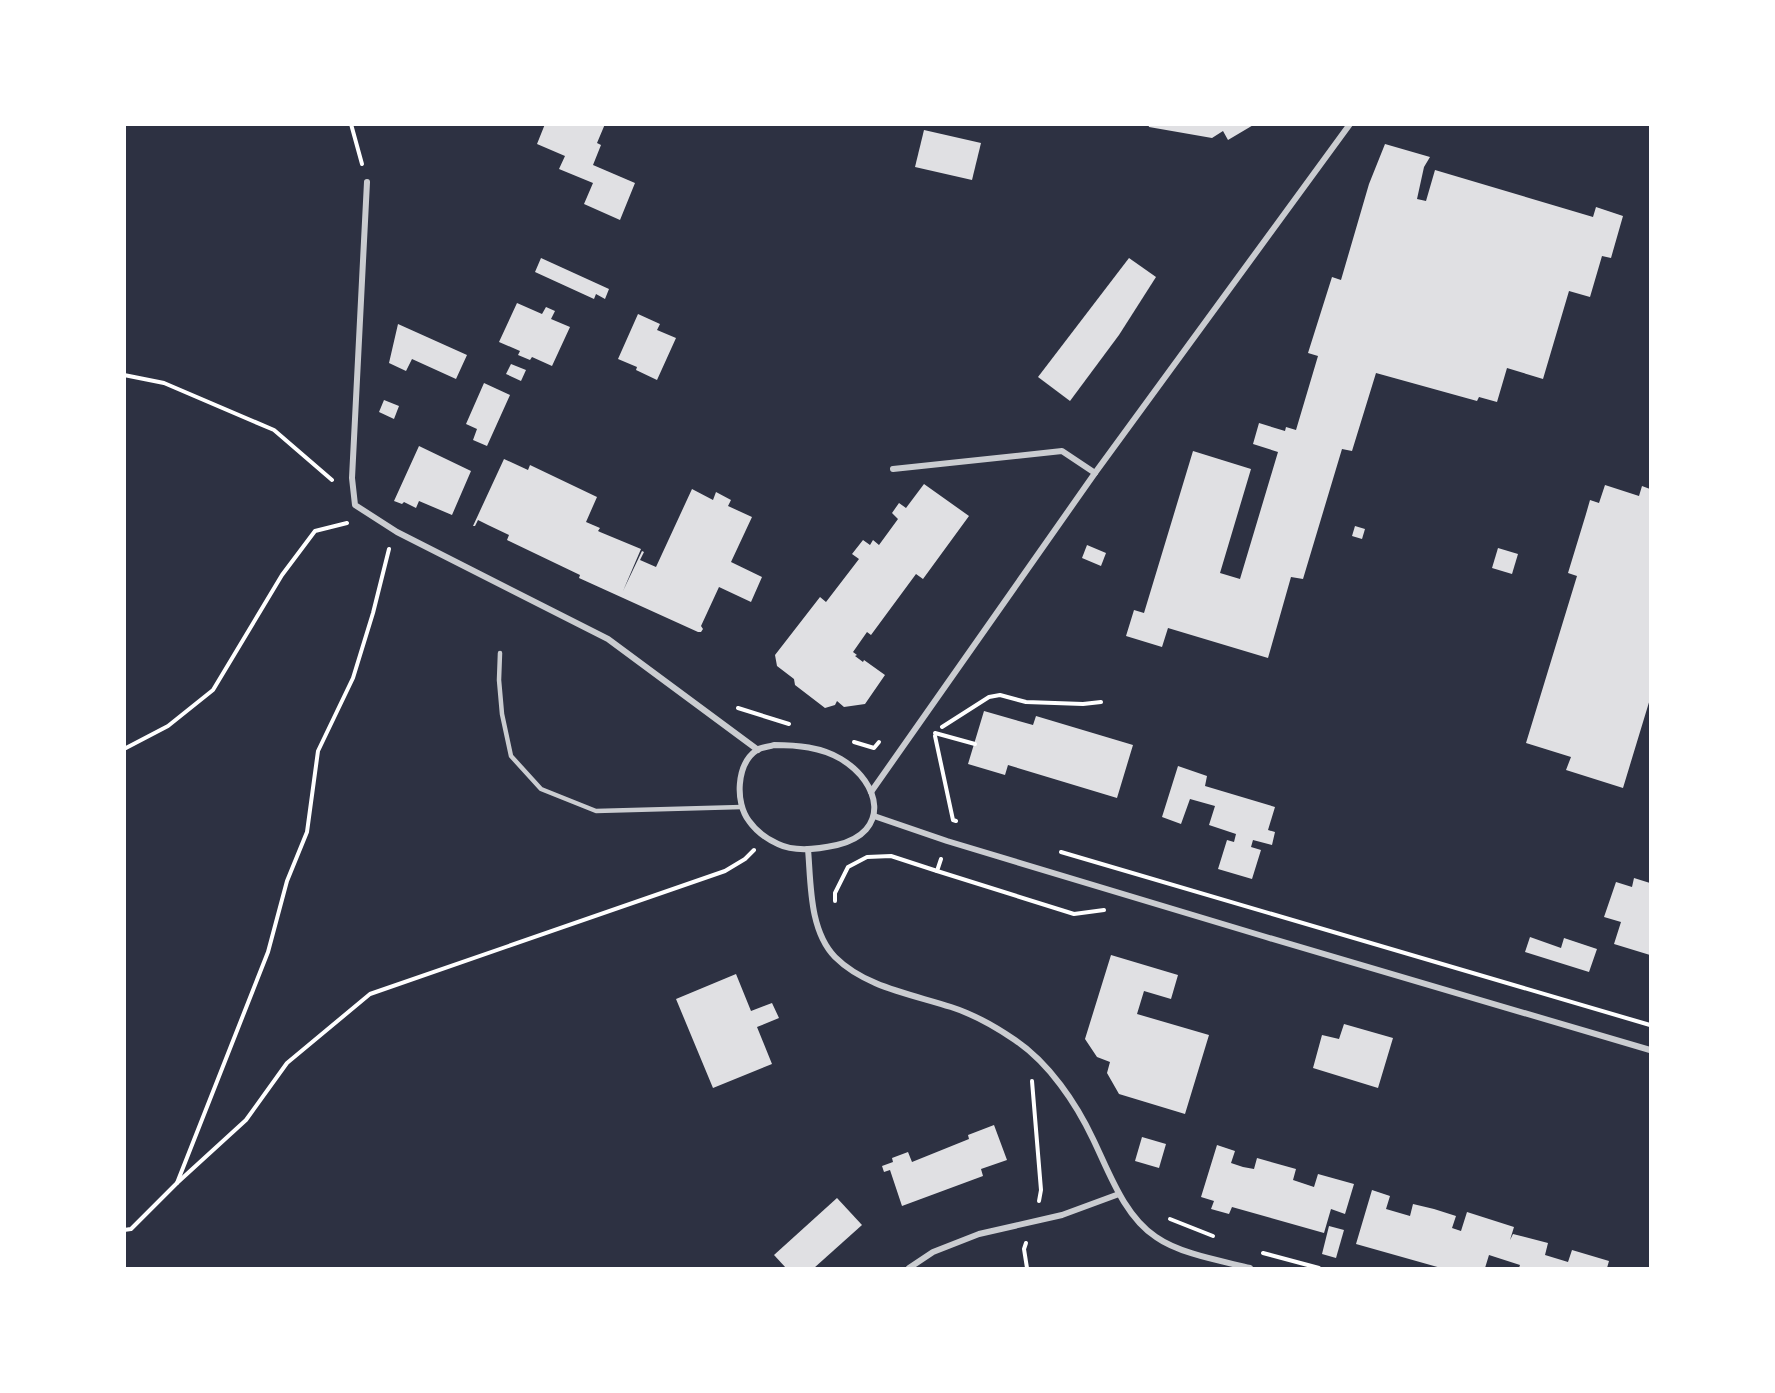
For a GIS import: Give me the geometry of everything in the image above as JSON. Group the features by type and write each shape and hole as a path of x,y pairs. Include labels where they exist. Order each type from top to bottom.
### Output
{"street":[{"path":"871,792 1095,473 1350,124"},
{"path":"368,182 352,478 355,505 397,532 608,639 758,750"},
{"path":"893,469 1062,451 1095,473"},
{"path":"774,745 792,745 811,748 840,759 854,768 871,792 874,816 866,830 852,840 824,848 808,849 780,845 755,829 742,807 740,780 747,760 758,750 774,745"},
{"path":"874,816 958,844 1266,937 1650,1050"},
{"path":"808,849 813,904 818,926 834,955 851,970 873,982 954,1007 1015,1040 1060,1086 1081,1116 1119,1194 1143,1226 1161,1240 1178,1249 1250,1269"},
{"path":"909,1269 933,1252 953,1243 979,1234 1062,1215 1119,1194"}],"lane":[{"path":"500,653 499,680 502,714 511,756 541,789 596,810 742,807"}],"path":[{"path":"351,124 368,182"},
{"path":"124,375 164,383 274,430 327,475 355,505"},
{"path":"124,749 168,726 213,690 282,575 315,531 350,523 364,510"},
{"path":"177,1183 268,952 287,881 307,832 318,751 353,678 373,613 387,552 397,532"},
{"path":"934,732 989,697 1000,695 1026,702 1083,704 1101,702"},
{"path":"735,707 796,726"},
{"path":"917,728 975,744"},
{"path":"934,732 953,820 964,823"},
{"path":"852,741 874,748 882,737"},
{"path":"124,1230 131,1229 246,1120 287,1063 370,994 725,871 745,859 767,838"},
{"path":"1060,852 1650,1025"},
{"path":"1027,1269 1024,1249 1035,1220 1041,1190 1029,1052"}],"building":[{"path":"545,124 605,124 597,143 601,145 593,165 635,183 620,220 584,204 593,183 559,169 565,156 537,144"},
{"path":"1148,124 1255,124 1228,140 1223,131 1212,138 1149,127"},
{"path":"924,130 981,143 972,180 915,167"},
{"path":"1385,144 1430,157 1424,167 1417,199 1426,201 1435,170 1593,217 1596,207 1623,216 1611,258 1602,256 1590,297 1569,291 1543,379 1507,368 1497,402 1479,397 1477,401 1376,373 1352,451 1342,449 1303,579 1291,577 1268,658 1168,628 1162,647 1126,636 1134,610 1144,613 1193,451 1251,469 1220,573 1240,579 1278,452 1253,444 1259,423 1285,431 1286,427 1296,430 1318,356 1308,353 1332,277 1341,280 1369,184"},
{"path":"541,258 609,289 605,299 596,294 594,299 535,272"},
{"path":"1129,258 1156,277 1119,335 1070,401 1038,377"},
{"path":"517,303 542,314 546,307 555,311 551,319 570,327 552,366 532,357 530,360 518,355 520,351 499,342"},
{"path":"638,314 660,324 657,330 676,338 657,380 636,370 637,367 618,359"},
{"path":"398,324 467,355 456,379 412,359 406,371 389,363"},
{"path":"511,364 526,370 521,381 506,374"},
{"path":"484,383 510,395 487,446 473,440 477,429 466,424"},
{"path":"384,400 399,406 394,419 379,412"},
{"path":"419,446 471,471 452,515 419,501 416,508 404,502 402,504 394,501"},
{"path":"504,459 528,470 530,465 597,497 586,522 600,528 598,531 600,532 641,549 623,591 642,551 644,552 640,560 656,567 692,489 713,500 716,492 731,500 728,506 752,517 731,562 762,577 751,602 719,587 701,626 703,629 698,632 579,578 580,575 507,540 509,535 478,520 473,526"},
{"path":"924,484 969,516 923,579 916,574 871,635 867,632 853,652 863,662 864,660 885,675 865,704 844,707 837,701 835,705 825,708 795,685 794,679 777,666 775,655 820,597 826,602 859,559 852,554 863,540 870,545 873,540 879,545 898,519 892,513 899,503 906,508"},
{"path":"1605,485 1639,496 1642,486 1650,489 1650,699 1623,788 1566,770 1571,757 1526,743 1577,576 1568,573 1590,500 1599,503"},
{"path":"1355,526 1365,529 1362,539 1352,536"},
{"path":"1087,545 1106,553 1101,566 1082,558"},
{"path":"1498,548 1518,554 1512,574 1492,568"},
{"path":"984,711 1033,725 1036,716 1133,745 1117,798 1008,765 1005,775 968,764"},
{"path":"1178,766 1207,776 1205,786 1275,807 1268,830 1275,832 1272,845 1253,840 1251,847 1261,850 1252,879 1218,869 1227,840 1234,842 1236,834 1209,825 1215,806 1190,799 1181,824 1162,817"},
{"path":"1634,878 1650,883 1650,955 1614,944 1621,922 1604,917 1616,882 1632,887"},
{"path":"1530,937 1561,948 1564,938 1597,949 1589,972 1525,952"},
{"path":"1111,955 1178,975 1171,999 1144,991 1137,1014 1209,1035 1185,1114 1119,1094 1107,1073 1110,1062 1097,1057 1085,1039"},
{"path":"736,974 751,1011 772,1003 779,1018 757,1027 772,1064 713,1088 676,999"},
{"path":"1344,1024 1393,1038 1378,1088 1313,1068 1322,1035 1339,1039"},
{"path":"994,1125 1007,1160 981,1169 983,1176 902,1206 890,1170 884,1172 882,1166 893,1162 892,1158 908,1152 912,1162 969,1139 968,1135"},
{"path":"1142,1137 1166,1144 1159,1168 1135,1161"},
{"path":"1217,1145 1235,1151 1231,1163 1243,1167 1254,1169 1257,1158 1296,1169 1293,1180 1314,1187 1318,1174 1354,1184 1345,1214 1331,1209 1324,1233 1232,1207 1229,1214 1211,1209 1214,1201 1201,1197"},
{"path":"1372,1190 1390,1196 1386,1209 1410,1216 1413,1204 1434,1209 1456,1216 1452,1228 1461,1231 1467,1212 1514,1227 1510,1240 1513,1234 1548,1243 1545,1255 1568,1262 1572,1250 1609,1261 1607,1268 1519,1268 1520,1265 1489,1255 1485,1268 1441,1268 1356,1244"},
{"path":"837,1198 862,1225 814,1268 786,1268 774,1255"},
{"path":"1329,1226 1344,1230 1336,1258 1322,1254"}]}
